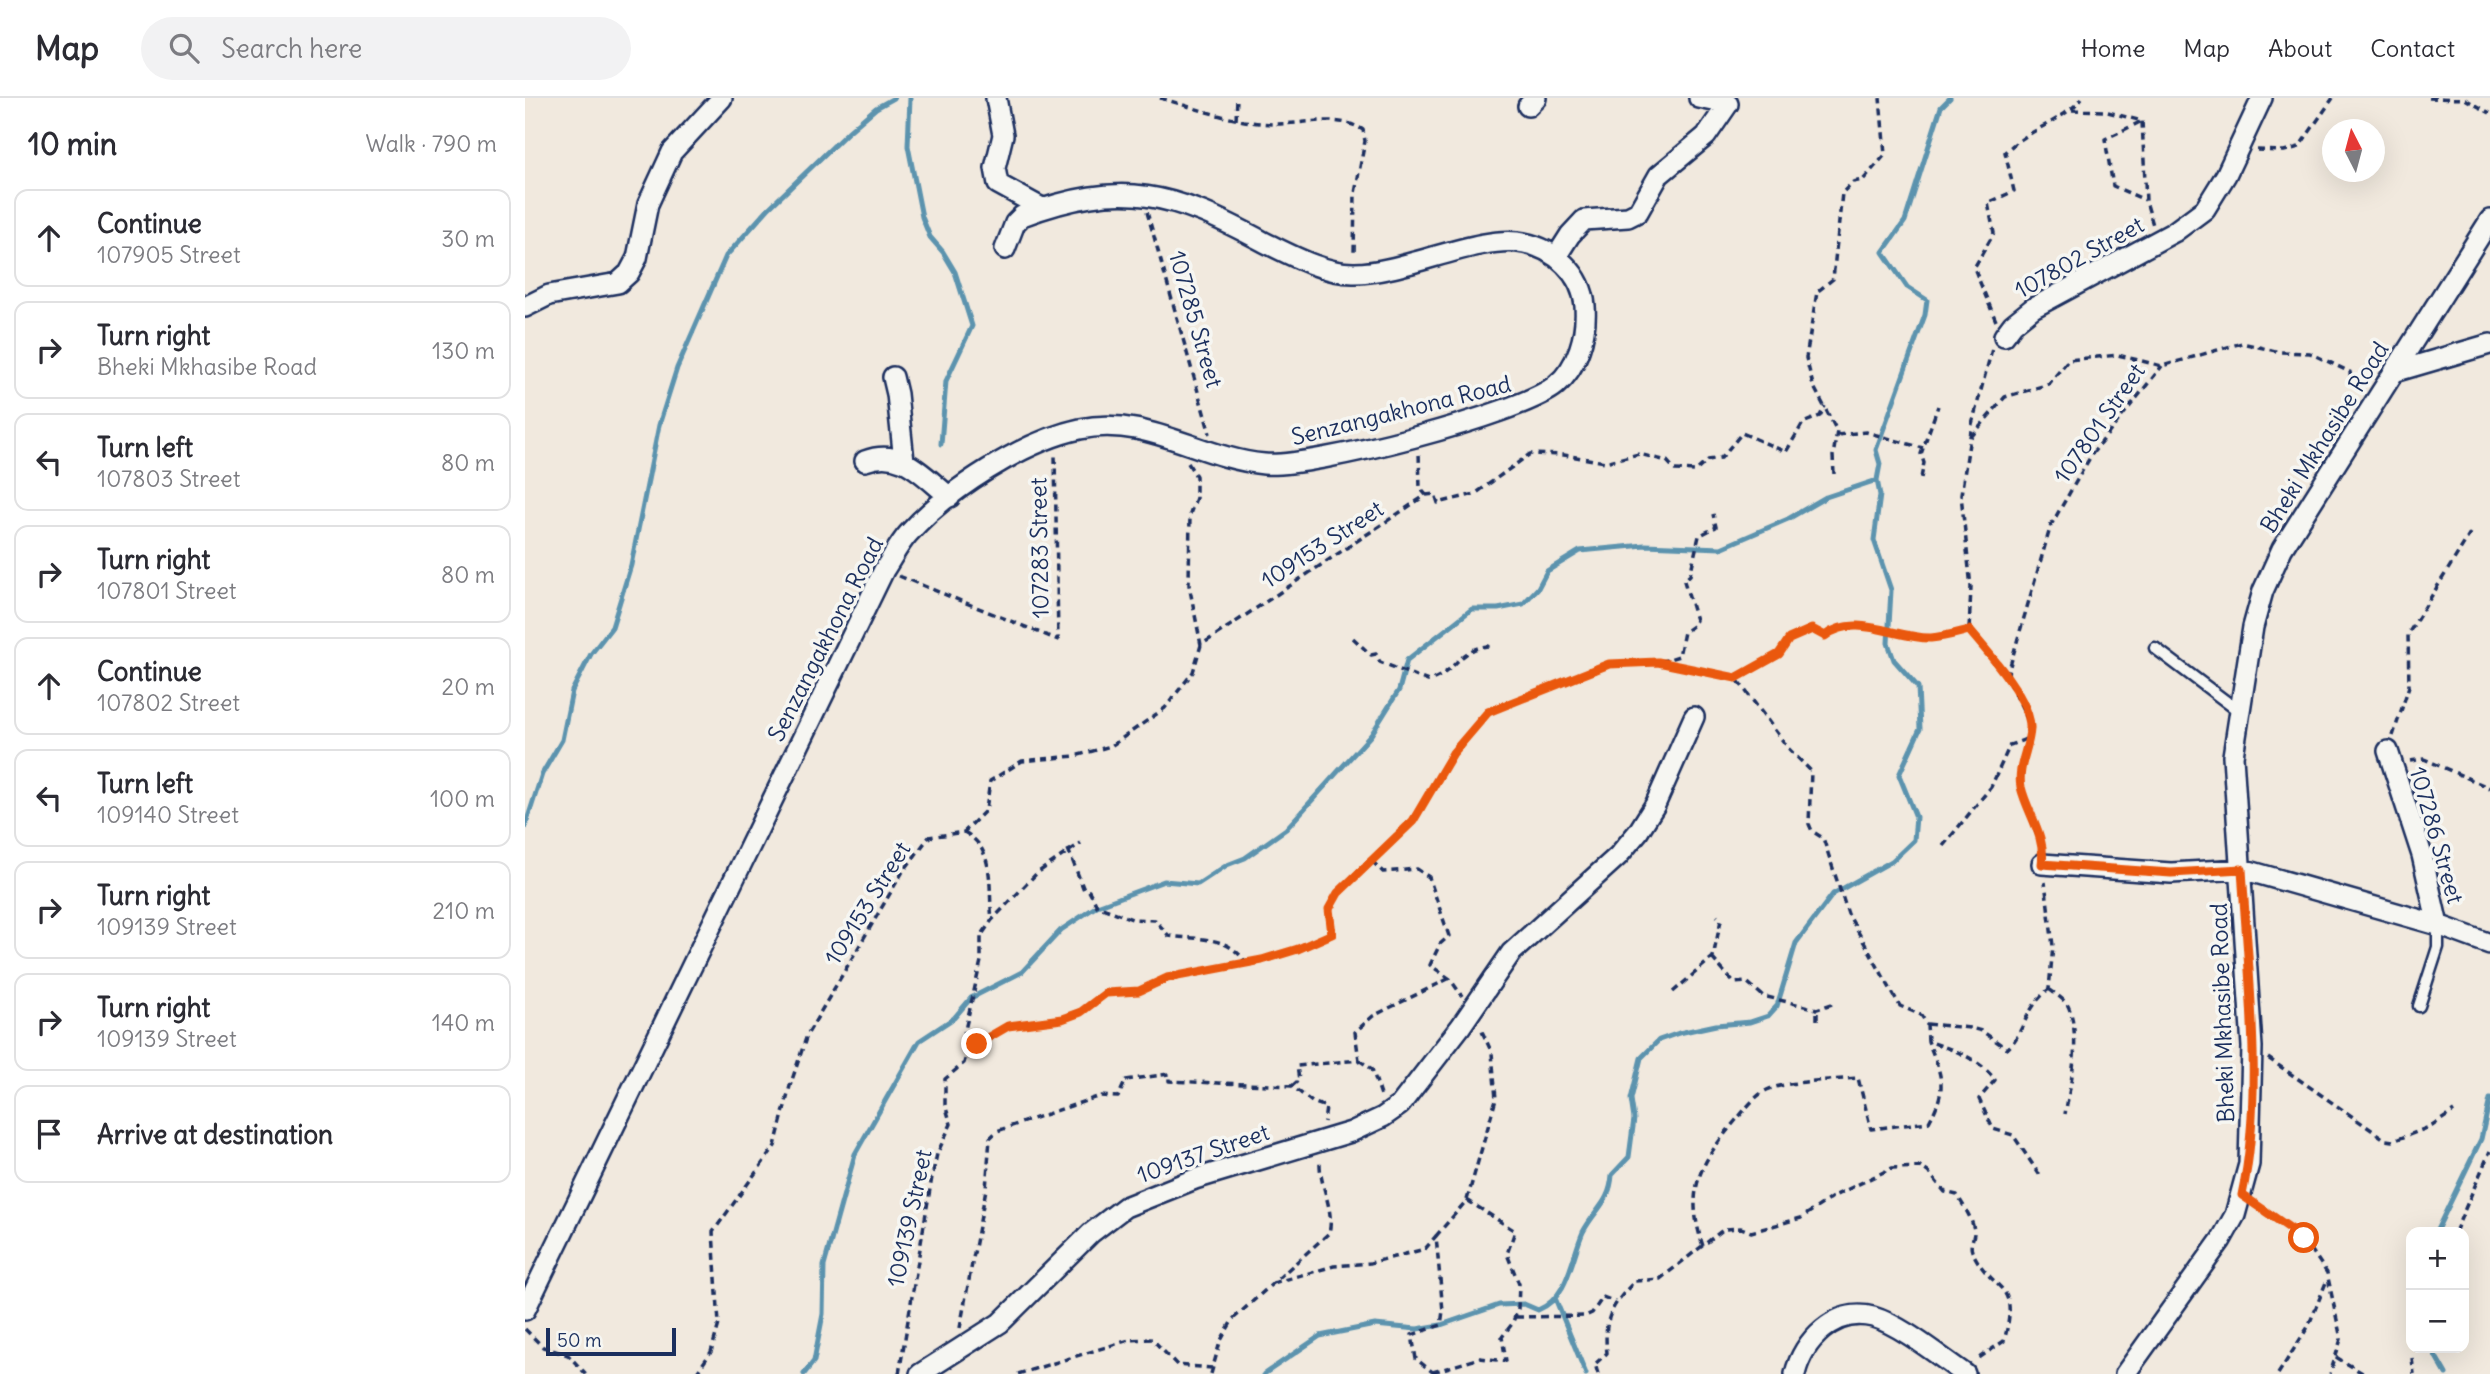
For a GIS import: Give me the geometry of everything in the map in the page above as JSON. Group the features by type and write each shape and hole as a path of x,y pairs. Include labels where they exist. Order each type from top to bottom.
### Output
{"street":[{"path":"525,307 549,295 618,283 629,273 637,258 648,204 672,152 722,98"},
{"path":"996,98 1003,135 995,168 998,184 1042,208"},
{"path":"1556,257 1570,235 1584,220 1628,217 1638,212 1659,176 1706,136 1728,104 1699,98"},
{"name":"107802 Street","path":"2004,337 2013,324 2033,308 2189,223 2205,209 2226,175 2262,98"},
{"name":"Senzangakhona Road","path":"525,1310 884,570 907,535 950,498 1005,461 1054,436 1115,425 1148,429 1216,454 1282,465 1313,461 1522,405 1558,384 1571,369 1580,348 1585,310 1578,282 1556,257 1524,243 1507,241 1391,268 1353,273 1313,264 1194,206 1141,194 1089,198 1042,208 1023,216 1015,223 1005,249"},
{"name":"Bheki Mkhasibe Road","path":"2125,1374 2221,1240 2242,1195 2249,1164 2252,1047 2233,756 2253,627 2263,591 2282,549 2490,220"},
{"path":"2394,372 2490,344"},
{"path":"893,377 904,461"},
{"path":"865,461 880,456 904,461 950,498"},
{"name":"109137 Street","path":"920,1374 950,1356 1023,1303 1091,1233 1125,1207 1153,1193 1351,1132 1387,1115 1415,1088 1511,953 1618,856 1638,832 1655,806 1694,717"},
{"name":"107286 Street","path":"2390,757 2422,855 2438,925"},
{"path":"2042,864 2171,873 2242,869 2438,925 2490,944"},
{"path":"1795,1374 1811,1339 1823,1328 1856,1316 1872,1317 1891,1325 1962,1372"}],"lane":[{"path":"2155,648 2240,712"},
{"path":"2419,1006 2438,947 2438,925"}],"path":[{"path":"1160,98 1236,120 1277,124 1324,121 1356,125 1363,130 1365,141 1355,193 1353,273"},
{"path":"1236,120 1237,98"},
{"path":"1834,474 1836,435 1825,406 1813,385 1806,358 1817,292 1833,279 1842,192 1853,181 1863,180 1885,155 1880,98"},
{"path":"1927,1024 1982,1031 2007,1049 2014,1043 2033,1002 2049,989 2053,946 2041,840 2021,790 2022,765 2031,726 2007,676 1969,630 1971,587 1961,495 1969,439 1993,344 2004,337 1987,306 1973,268 1994,233 1989,203 2014,191 2005,152 2023,135 2072,110 2081,98"},
{"path":"2237,149 2284,151 2299,147 2333,98"},
{"path":"2429,98 2465,99 2490,113"},
{"path":"2072,110 2104,111 2142,121"},
{"path":"2142,121 2105,139 2113,186 2146,201"},
{"path":"2142,121 2146,201 2157,240"},
{"name":"107285 Street","path":"1141,194 1216,454"},
{"path":"1969,439 2005,397 2049,384 2067,360 2118,355 2162,366 2242,343 2280,352 2310,353 2350,372 2351,381 2375,399"},
{"name":"107801 Street","path":"2007,676 2051,525 2092,454 2162,366"},
{"path":"1418,435 1420,488 1426,495 1435,494 1438,503 1475,494 1530,454 1564,454 1605,462 1639,454 1667,461 1675,470 1696,471 1708,460 1721,458 1742,433 1786,452 1803,423 1820,416 1825,406"},
{"path":"1921,478 1923,448 1938,406"},
{"path":"1836,435 1866,432 1923,448"},
{"name":"107283 Street","path":"884,570 1058,640 1054,436"},
{"path":"992,920 987,855 978,839 964,832 971,821 986,810 990,781 1022,761 1075,756 1111,746 1165,708 1193,673 1201,645 1191,604 1188,573 1190,514 1196,498 1196,476 1176,439"},
{"name":"109153 Street","path":"1201,645 1426,495"},
{"path":"1658,662 1679,656 1684,632 1694,625 1696,620 1684,581 1690,575 1699,536 1716,527 1713,514"},
{"name":"107286 Street","path":"2390,757 2409,687 2408,634 2473,529"},
{"path":"1703,1246 1695,1223 1695,1183 1703,1165 1724,1134 1757,1096 1771,1088 1858,1078 1871,1129 1929,1122 1942,1098 1942,1077 1928,1041 1927,1024 1921,1016 1900,1006 1848,914 1827,847 1809,824 1811,771 1789,749 1736,678 1779,654 1789,639 1812,629 1825,636 1835,628 1877,627 1930,638 1969,630"},
{"path":"1353,638 1371,655 1376,654 1380,662 1428,681 1437,679 1464,653 1481,646 1494,646"},
{"name":"109139 Street","path":"899,1374 937,1154 951,1124 945,1105 946,1079 964,1063 968,1050 1008,1026 1062,1019 1081,1012 1106,993 1139,991 1167,978 1247,963 1298,949 1332,934 1329,909 1338,893 1413,821 1453,753 1488,712 1609,664 1658,662 1736,678"},
{"path":"1944,846 1991,787 2010,745 2029,738"},
{"path":"2390,757 2424,759 2490,788"},
{"name":"109153 Street","path":"696,1374 711,1352 719,1324 713,1232 775,1146 790,1086 807,1035 908,864 929,837 964,832"},
{"path":"977,1044 964,1034 981,961 981,936 992,920 1037,873 1068,849 1081,843"},
{"path":"1068,849 1084,890 1089,891 1097,906 1132,919 1155,920 1169,936 1228,943 1237,949 1247,963"},
{"path":"1271,1284 1334,1266 1370,1263 1425,1249 1467,1200 1496,1099 1492,1053 1471,1010 1450,979 1430,965 1440,944 1449,936 1429,877 1416,869 1383,872 1372,861"},
{"path":"1673,992 1712,958 1721,920 1717,916"},
{"path":"1712,958 1734,983 1747,982 1763,996 1791,1000 1817,1009 1835,1003"},
{"path":"1359,1060 1355,1032 1373,1016 1450,979"},
{"path":"2049,989 2068,1005 2074,1028 2071,1086 2064,1114"},
{"path":"1817,1009 1817,1020"},
{"path":"1928,1041 1968,1055 1987,1070 1995,1080 1979,1099 1993,1129 2013,1135 2041,1177"},
{"path":"2252,1047 2386,1140 2393,1141 2432,1126 2454,1111"},
{"path":"1291,1086 1299,1080 1297,1066 1359,1060 1372,1069 1387,1115"},
{"path":"2457,1227 2490,1151"},
{"path":"1598,1374 1595,1364 1607,1353 1608,1319 1615,1302 1635,1281 1660,1279 1724,1228 1741,1228 1751,1232 1801,1217 1834,1196 1892,1168 1920,1167 1928,1172 1945,1192 1957,1195 1974,1231 1970,1248 1977,1264 2007,1292 2011,1305 2004,1341 1962,1372"},
{"path":"2242,1195 2304,1238 2327,1279 2341,1339 2330,1374"},
{"path":"1436,1236 1443,1311 1441,1325 1412,1335 1416,1359 1434,1373 1480,1358 1506,1361 1502,1337 1516,1317 1518,1309 1519,1284 1507,1254 1515,1231 1467,1200"},
{"path":"2278,1374 2308,1327 2327,1279"},
{"path":"1516,1317 1545,1316 1552,1319 1572,1315 1585,1316 1591,1313 1603,1297 1615,1302"},
{"path":"525,1329 543,1347 568,1355 586,1374"},
{"path":"1018,1374 1129,1340 1152,1339 1177,1365 1212,1368"},
{"path":"2336,1357 2364,1374"},
{"path":"2412,1358 2414,1374"}],"waterway":[{"path":"525,827 542,774 562,740 572,691 591,654 612,627 631,565 659,425 677,368 726,256 768,209 848,132 876,108 894,98"},
{"path":"910,98 908,146 922,217 930,237 955,272 972,326 946,381 941,444"},
{"path":"1264,1374 1320,1336 1375,1325 1417,1329 1441,1325 1499,1305 1524,1304 1538,1310 1548,1304 1563,1287 1583,1232 1608,1192 1612,1175 1629,1157 1634,1119 1631,1099 1641,1058 1659,1040 1679,1033 1716,1025 1750,1022 1768,1016 1777,1006 1796,943 1833,894 1892,861 1914,840 1916,817 1899,775 1920,729 1918,687 1894,660 1888,643 1891,590 1874,540 1880,495 1877,480 1880,464 1876,450 1925,315 1927,300 1907,287 1883,252 1905,221 1941,107 1950,98"},
{"path":"804,1374 814,1361 823,1314 824,1266 855,1154 919,1041 954,1018 971,998 1022,972 1061,930 1097,906 1164,881 1198,884 1227,865 1245,858 1286,829 1371,735 1399,690 1407,660 1472,609 1498,609 1523,604 1538,588 1547,571 1580,551 1645,545 1721,548 1788,519 1826,497 1877,480"},
{"path":"2438,1227 2481,1139 2490,1099"},
{"path":"1555,1298 1586,1374"},
{"path":"2434,1353 2446,1374"}],"route":[{"path":"977,1044 1008,1026 1062,1019 1081,1012 1106,993 1139,991 1167,978 1262,960 1298,949 1332,934 1328,920 1329,909 1338,893 1413,821 1453,753 1488,712 1609,664 1658,662 1736,678 1779,654 1789,639 1809,629 1825,636 1835,628 1877,627 1930,638 1969,630 2011,680 2031,726 2020,779 2021,790 2027,798 2041,840 2042,864 2146,869 2171,873 2242,869 2252,1047 2249,1164 2242,1195 2304,1238"}]}
